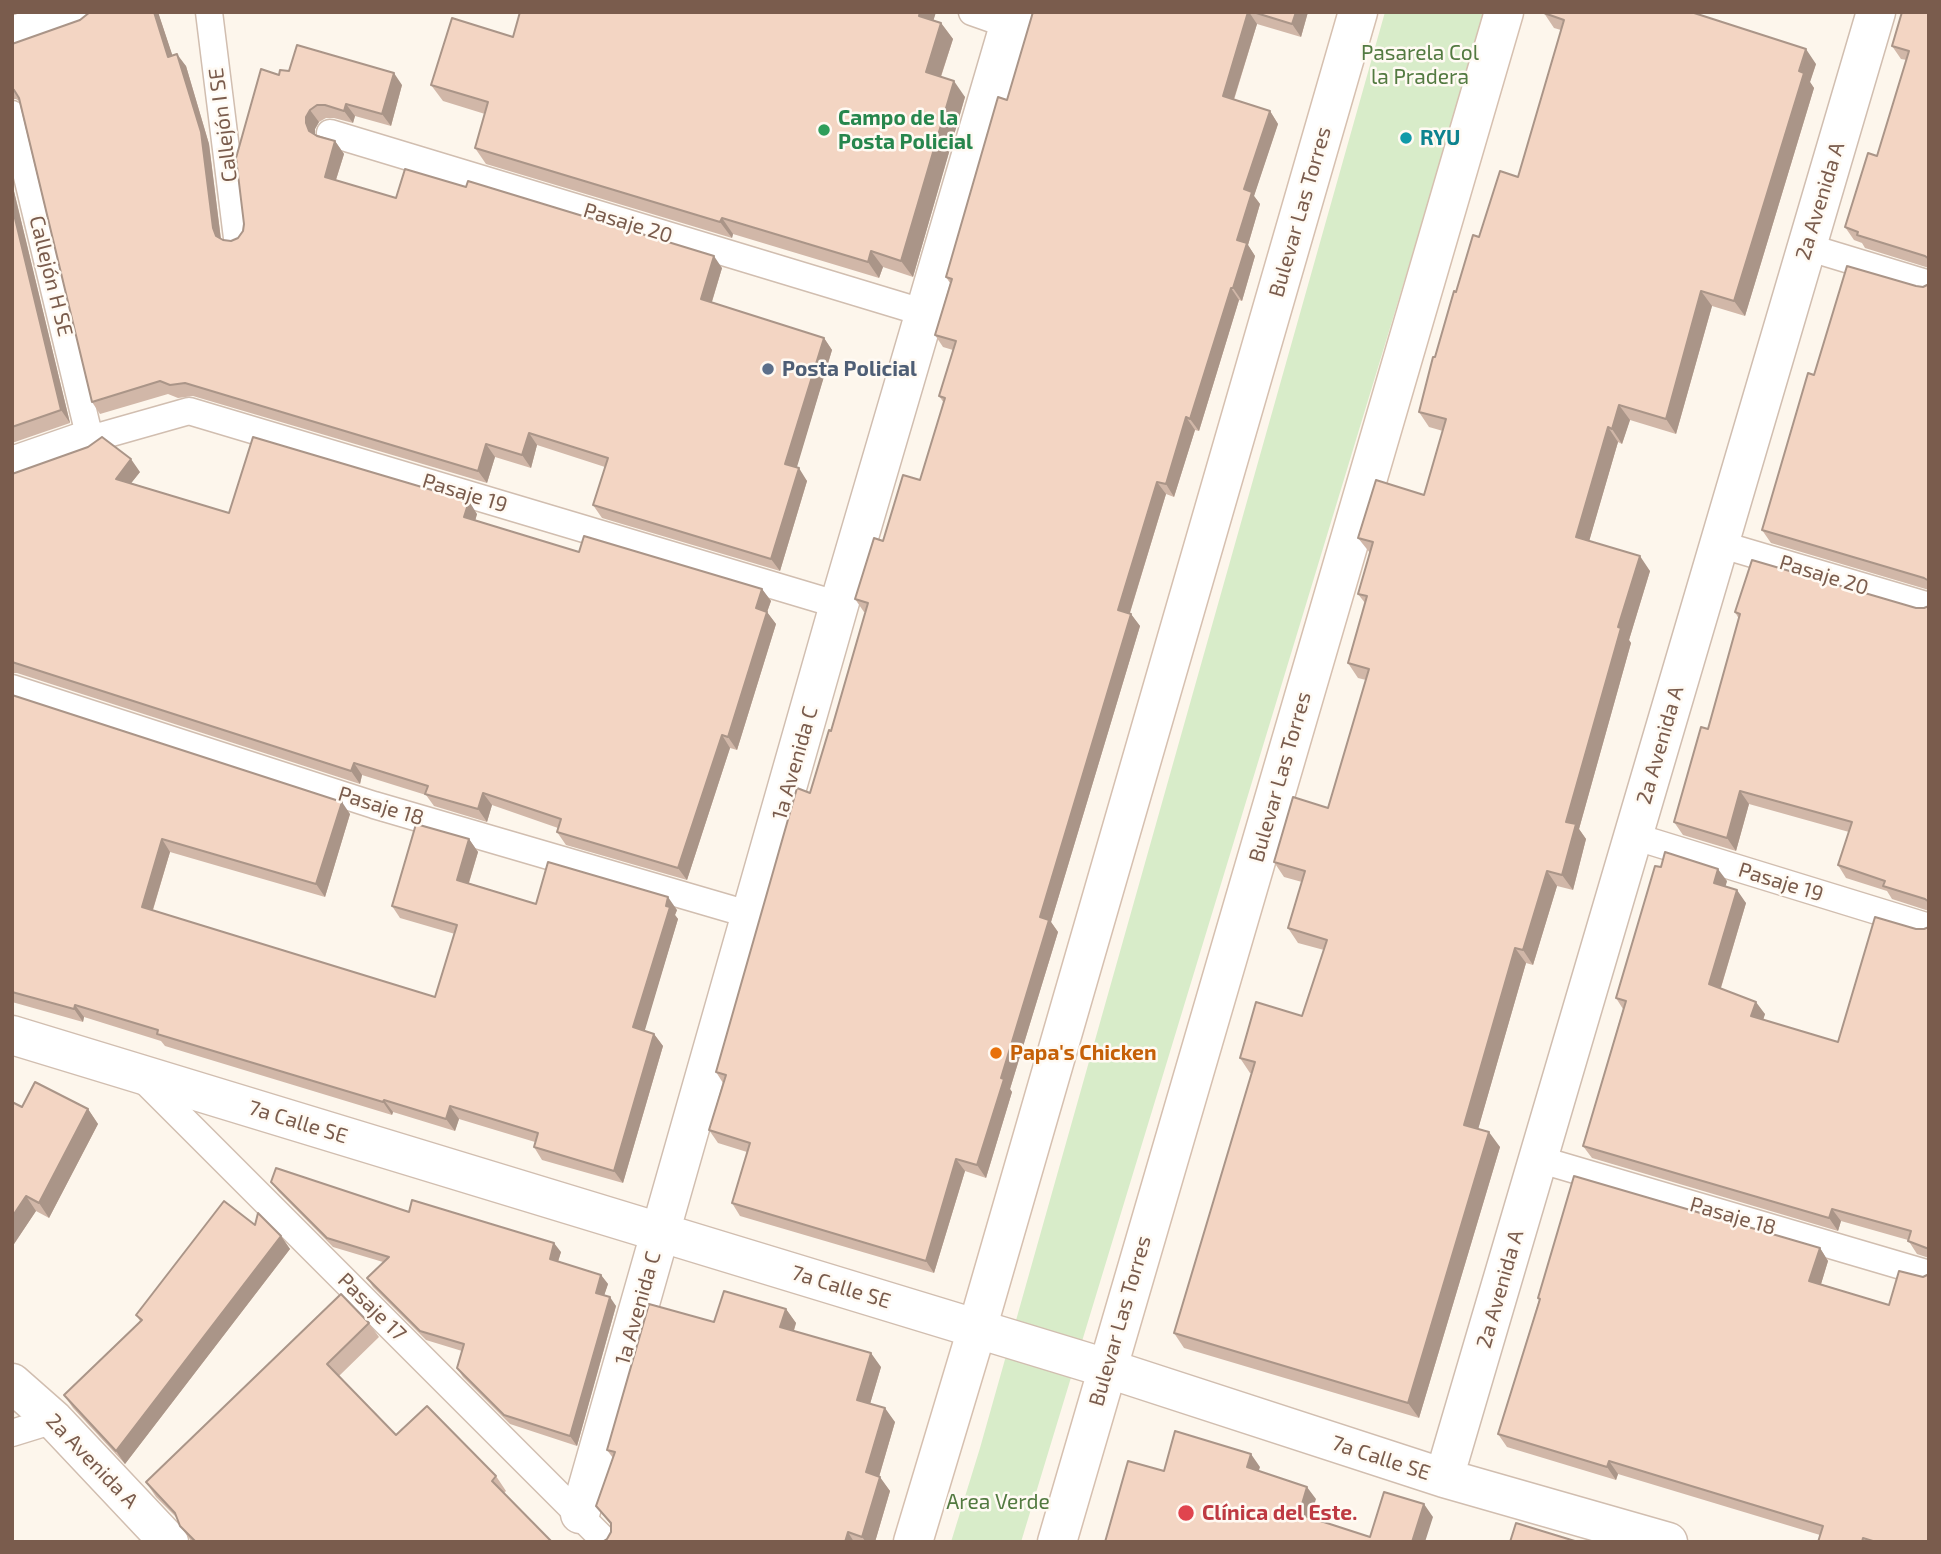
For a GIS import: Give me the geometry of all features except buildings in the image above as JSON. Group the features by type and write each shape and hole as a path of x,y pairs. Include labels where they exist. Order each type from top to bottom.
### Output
{"street":[{"path":"12,36 81,12"},
{"name":"Bulevar Las Torres","path":"913,1542 1358,12"},
{"name":"Bulevar Las Torres","path":"1057,1542 1504,12"},
{"name":"2a Avenida A","path":"1444,1478 1877,12"},
{"name":"1a Avenida C","path":"580,1514 839,605 1011,19"},
{"path":"12,466 90,439"},
{"name":"7a Calle SE","path":"12,1035 1106,1368 1444,1478 1668,1542"},
{"name":"2a Avenida A","path":"12,1383 54,1420 170,1542"}],"lane":[{"name":"Callejón I SE","path":"209,12 237,237"},
{"path":"972,12 1011,19"},
{"name":"Callejón H SE","path":"12,114 90,439"},
{"name":"Pasaje 20","path":"330,133 925,313"},
{"path":"1807,247 1929,284"},
{"name":"Pasaje 19","path":"90,439 189,411 839,605"},
{"name":"Pasaje 20","path":"1719,544 1929,606"},
{"name":"Pasaje 18","path":"12,688 374,805 751,915"},
{"name":"Pasaje 19","path":"1633,836 1929,927"},
{"name":"Pasaje 17","path":"137,1073 606,1542"},
{"name":"Pasaje 18","path":"1538,1159 1929,1274"},
{"path":"12,1433 54,1420"}],"green space":[{"name":"Pasarela Col la Pradera","path":"1385,12 1486,12 1021,1542 951,1542 980,1448"}],"place":[{"name":"Campo de la Posta Policial","path":"824,130"},
{"name":"RYU","path":"1406,138"},
{"name":"Posta Policial","path":"768,369"},
{"name":"Papa's Chicken","path":"996,1053"},
{"name":"Clínica del Este.","path":"1186,1513"}],"park label":[{"name":"Area Verde","path":"998,1502"}]}
